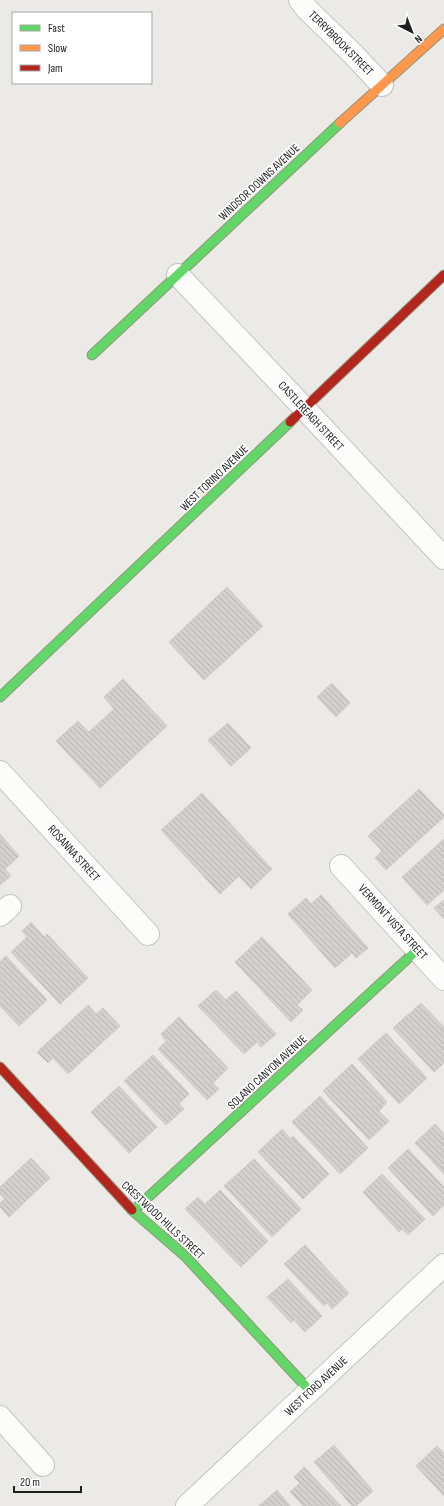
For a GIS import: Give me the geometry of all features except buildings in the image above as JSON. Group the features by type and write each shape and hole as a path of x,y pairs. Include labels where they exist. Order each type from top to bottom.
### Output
{"street":[{"name":"TERRYBROOK STREET","path":"300,0 307,9 382,85"},
{"name":"WINDSOR DOWNS AVENUE","path":"92,355 382,85 444,30"},
{"name":"CASTLEREAGH STREET","path":"178,275 444,558"},
{"name":"WEST TORINO AVENUE","path":"0,698 444,276"},
{"name":"ROSANNA STREET","path":"0,772 148,934"},
{"name":"VERMONT VISTA STREET","path":"341,866 444,979"},
{"name":"SOLANO CANYON AVENUE","path":"132,1211 417,950"},
{"name":"CRESTWOOD HILLS STREET","path":"0,1067 132,1211 185,1256 310,1391"},
{"name":"WEST FORD AVENUE","path":"187,1506 444,1265"},
{"path":"0,1417 43,1464"}],"traffic: fast":[{"path":"92,355 340,123"},
{"path":"0,697 290,422"},
{"path":"133,1211 417,950"},
{"path":"132,1210 185,1256 310,1391"}],"traffic: slow":[{"path":"340,123 444,29"}],"traffic: jam":[{"path":"290,422 444,275"},
{"path":"0,1067 132,1210"}]}
